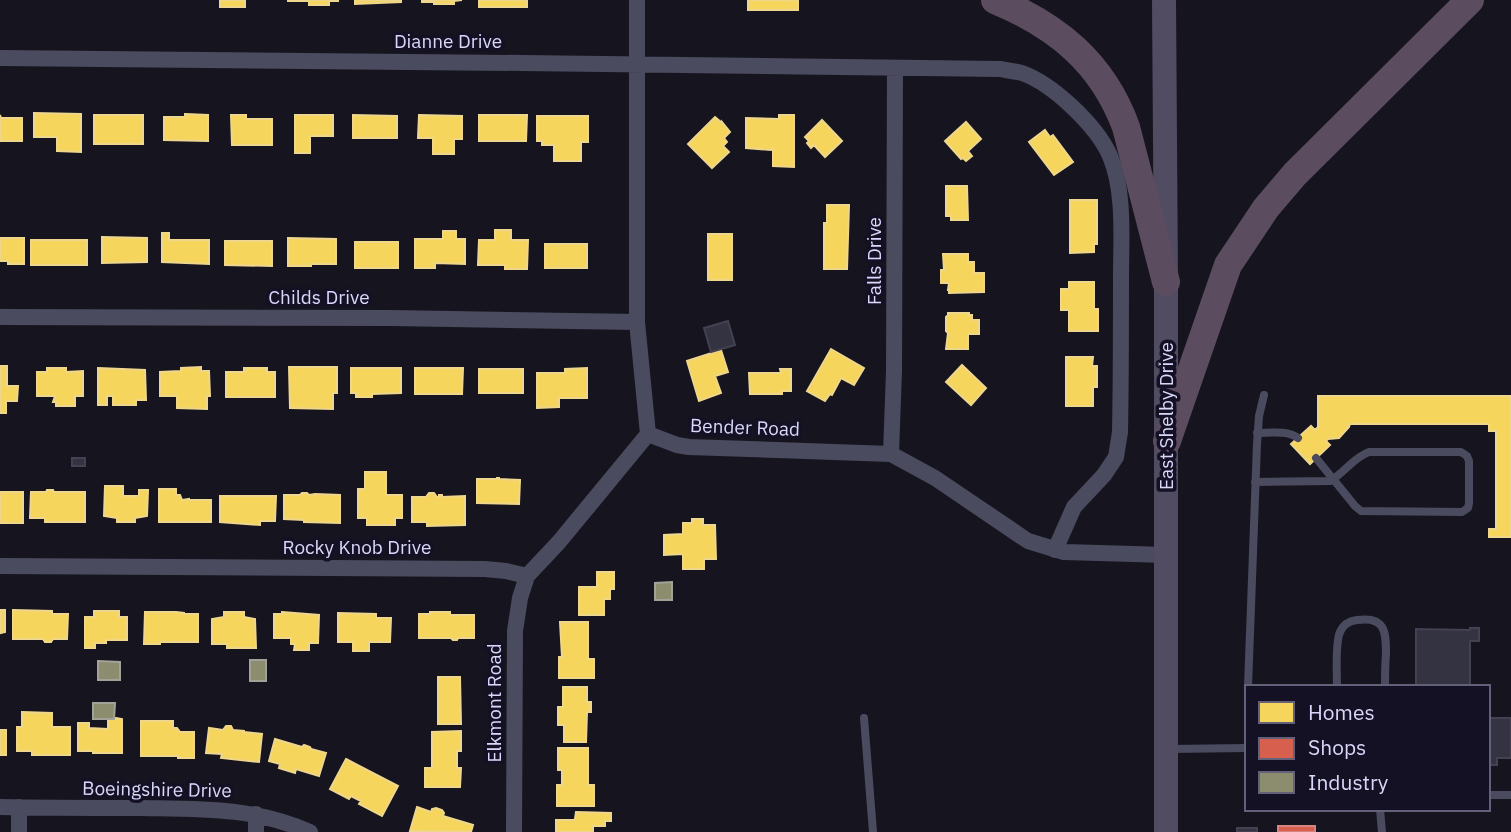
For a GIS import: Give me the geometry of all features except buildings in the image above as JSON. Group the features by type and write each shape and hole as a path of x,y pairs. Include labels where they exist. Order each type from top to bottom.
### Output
{"highway":[{"path":"995,0 1038,20 1058,34 1075,48 1101,78 1126,127 1166,282"},
{"path":"1167,441 1223,278 1244,240 1266,208 1295,174 1470,0"}],"main road":[{"name":"East Shelby Drive","path":"1164,0 1166,832"}],"street":[{"path":"527,576 559,542 648,434 637,322 637,0"},
{"name":"Dianne Drive","path":"0,58 1001,69 1021,73 1042,83 1067,102 1101,140 1110,157 1119,198 1120,432 1116,457 1104,475 1074,507 1055,550"},
{"name":"Falls Drive","path":"891,454 895,69"},
{"name":"Childs Drive","path":"0,317 637,322"},
{"name":"Bender Road","path":"648,434 689,447 891,454 935,478 1028,541 1064,552 1167,555"},
{"name":"Rocky Knob Drive","path":"0,566 485,569 527,576"},
{"name":"Elkmont Road","path":"514,832 515,631 520,598 527,576"},
{"name":"Boeingshire Drive","path":"0,807 207,809 256,814 310,832"},
{"path":"19,807 19,832"},
{"path":"256,814 256,832"}],"lane":[{"path":"1248,685 1257,433 1264,395"},
{"path":"1257,433 1287,433 1298,438"},
{"path":"1255,482 1334,480 1366,453 1461,452 1469,461 1469,503 1465,510 1457,512 1361,511 1355,506 1334,480 1316,458"},
{"path":"1337,685 1340,630 1347,623 1357,620 1378,622 1383,628 1386,636 1385,685"},
{"path":"864,718 873,832"},
{"path":"1166,749 1245,748"},
{"path":"1490,795 1511,795"},
{"path":"1380,811 1382,832"}]}
